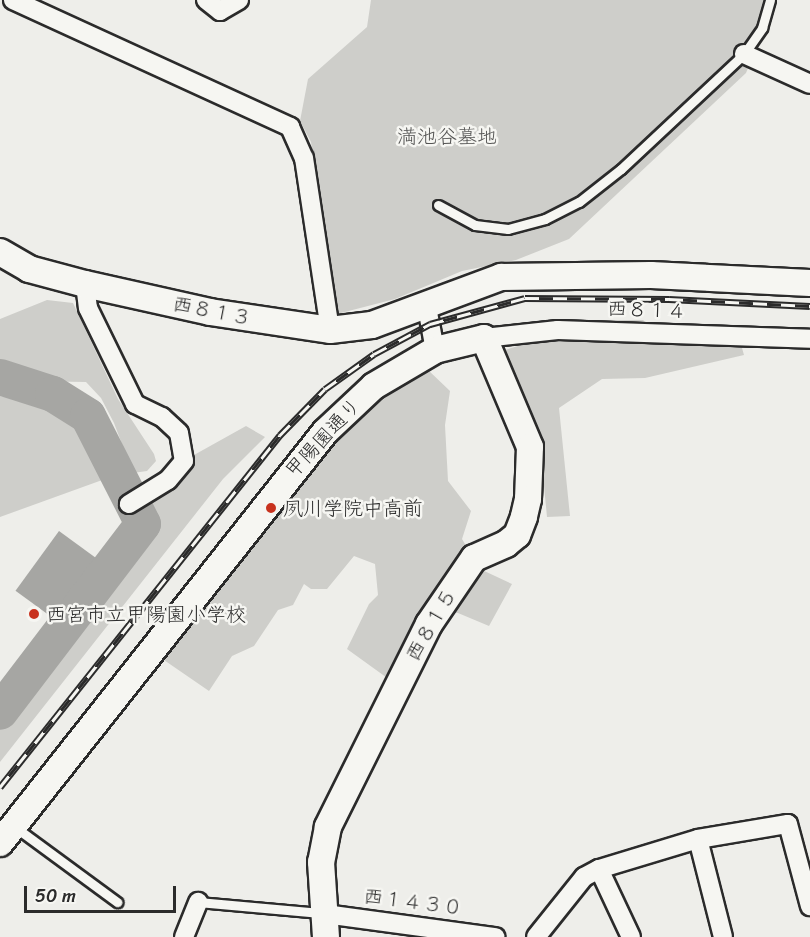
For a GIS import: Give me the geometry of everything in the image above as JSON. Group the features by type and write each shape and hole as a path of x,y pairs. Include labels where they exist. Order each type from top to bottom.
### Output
{"street":[{"path":"206,0 220,11 239,0"},
{"path":"24,2 290,127 304,158 330,330"},
{"path":"744,54 810,84"},
{"name":"西８１３","path":"0,252 29,269 85,284 210,312 330,330 365,327 426,302 501,277 651,275 810,284"},
{"path":"85,284 88,308 135,404 162,417 179,433 184,461 168,480 129,504"},
{"path":"426,302 435,351"},
{"name":"西８１４","path":"484,338 558,330 810,339"},
{"name":"甲陽園通り","path":"6,834 325,432 374,386 435,351 484,338"},
{"name":"西８１５","path":"325,925 321,862 328,828 371,738 429,624 462,572 474,558 517,535 524,517 528,499 530,447 484,338"},
{"path":"536,937 584,877 599,869 698,839 788,825 810,906"},
{"path":"698,839 723,937"},
{"path":"599,869 631,937"},
{"path":"184,937 198,902"},
{"name":"西１４３０","path":"325,925 495,937"}],"lane":[{"path":"438,205 475,225 508,229 545,219 579,202 621,169 744,54 762,28 770,0"},
{"path":"6,834 117,902"},
{"path":"198,902 325,925"}],"green space":[{"name":"満池谷墓地","path":"371,0 775,0 746,73 569,239 516,260 462,271 395,299 337,314 311,142 300,121 308,79 367,27"},
{"path":"47,300 73,303 118,399 154,454 156,461 147,471 133,473 114,423 101,398 86,382 23,381 0,375 0,319"},
{"path":"558,320 643,320 669,340 740,341 744,355 645,378 602,379 559,408 570,516 547,517 540,444 505,350 531,342"},
{"path":"427,369 450,391 445,425 448,481 471,511 462,539 480,569 512,584 489,626 458,613 422,612 390,680 347,649 369,604 378,595 375,564 354,556 327,589 311,589 304,584 293,605 278,610 254,646 232,656 209,691 161,658 302,478 359,416"},
{"path":"0,396 51,405 69,418 105,479 0,517"},
{"path":"246,426 265,437 223,479 0,762 0,701 138,526 129,512 189,473 194,455"}],"shaded area":[{"path":"59,531 97,559 54,618 16,591"}],"waterway":[{"path":"0,377 53,394 88,416 143,524 0,712"}],"railway":[{"path":"0,787 280,435 325,389 374,354 430,324 525,298 669,299 810,306"}],"place":[{"name":"夙川学院中高前","path":"271,508"},
{"name":"西宮市立甲陽園小学校","path":"34,614"}]}
